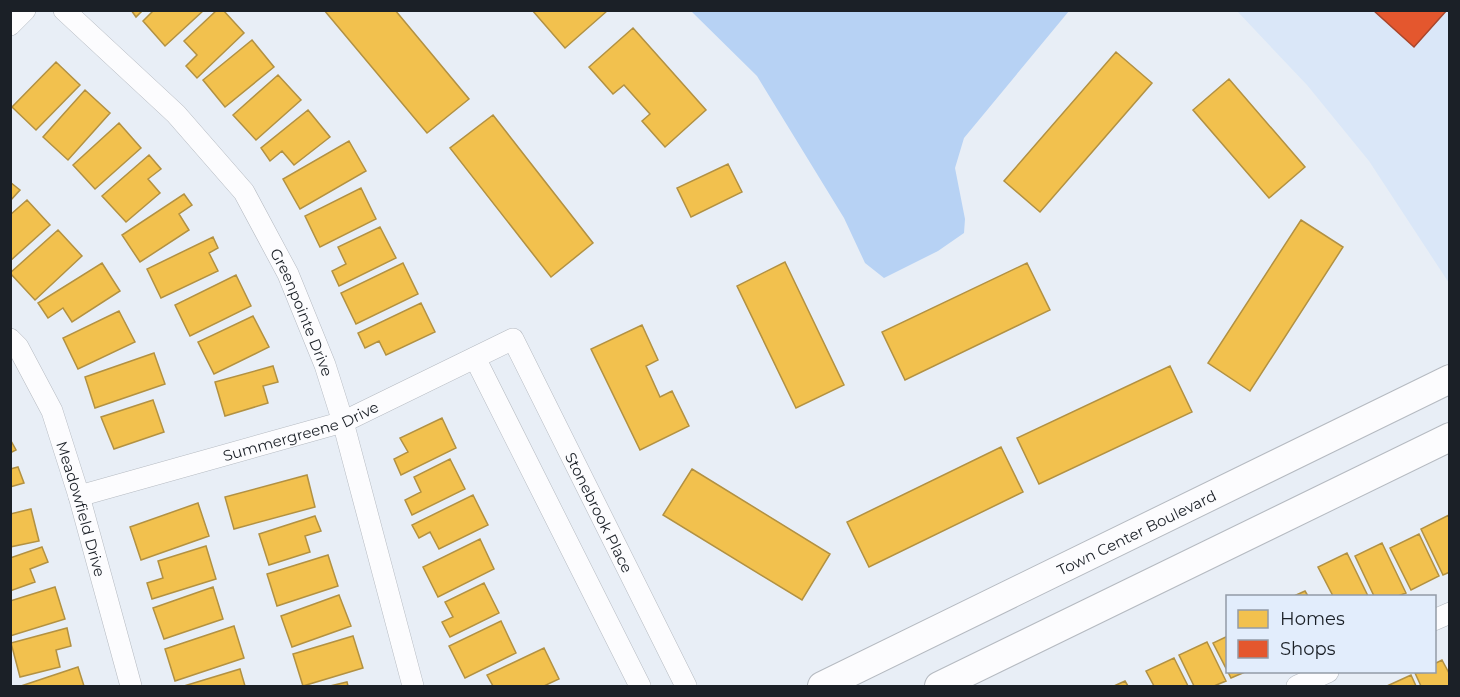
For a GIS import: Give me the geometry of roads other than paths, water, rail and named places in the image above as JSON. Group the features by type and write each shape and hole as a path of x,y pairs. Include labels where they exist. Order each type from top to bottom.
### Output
{"main road":[{"name":"Town Center Boulevard","path":"822,687 1449,380"},
{"path":"939,687 1449,437"}],"street":[{"path":"10,25 25,10"},
{"name":"Greenpointe Drive","path":"64,10 176,114 244,192 288,274 325,366 343,422 413,687"},
{"name":"Meadowfield Drive","path":"10,339 18,347 52,411 79,496 131,687"},
{"name":"Summergreene Drive","path":"79,496 343,422 513,339"},
{"name":"Stonebrook Place","path":"513,339 686,687"},
{"path":"475,358 640,687"},
{"path":"1297,687 1326,673"}],"water":[{"path":"691,11 1069,11 964,138 955,168 965,219 964,233 938,251 884,278 865,263 844,218 757,76"}]}
